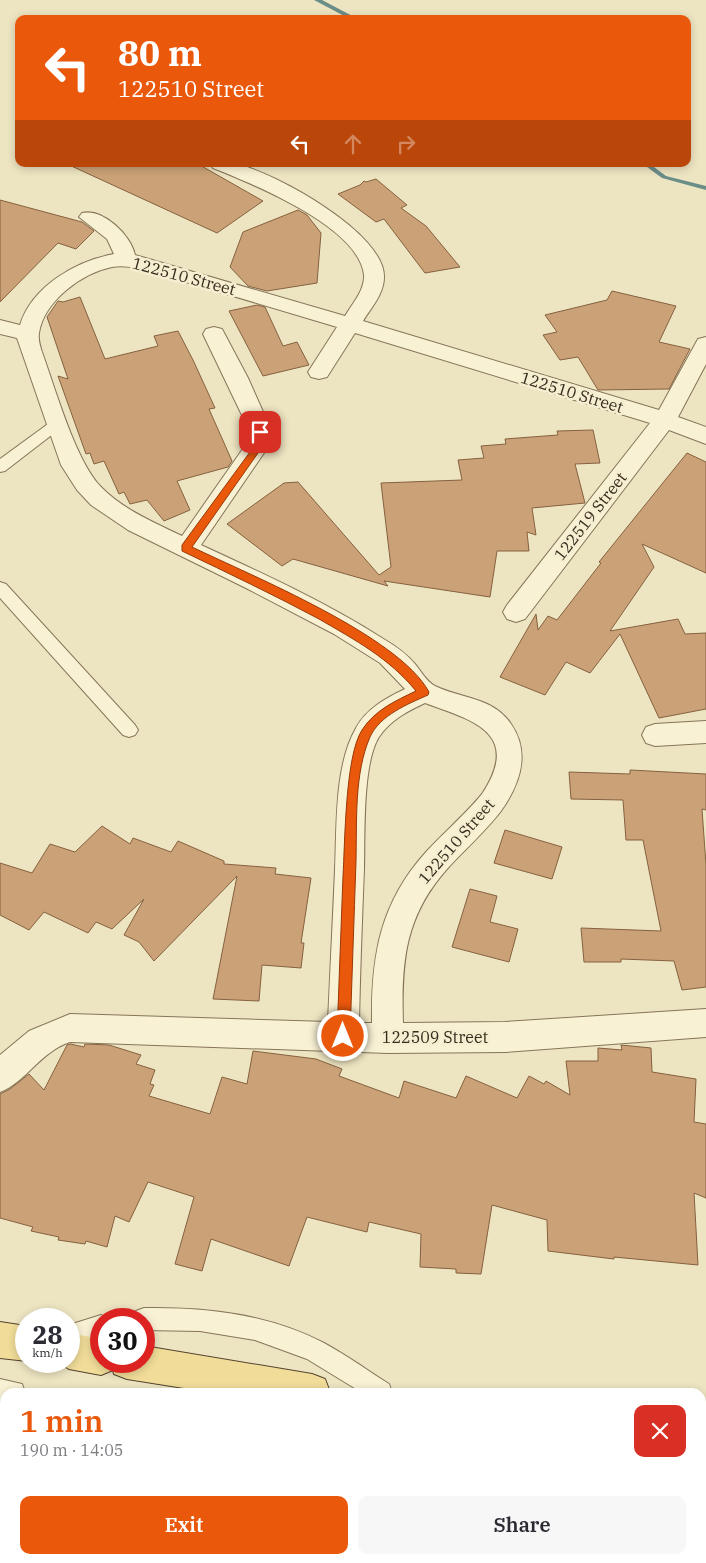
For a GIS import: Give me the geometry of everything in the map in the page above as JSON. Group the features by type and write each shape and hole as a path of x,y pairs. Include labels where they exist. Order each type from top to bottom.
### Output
{"main road":[{"path":"0,1340 15,1342"},
{"path":"155,1366 288,1388"}],"street":[{"path":"226,167 324,214 346,230 370,261 374,276 372,290 319,372"},
{"path":"89,217 118,237 125,251 125,260"},
{"name":"122510 Street","path":"27,334 46,300 65,282 80,272 112,261 141,262 665,420 706,436"},
{"path":"0,327 27,334 31,352 56,424 73,465 82,483 96,498 112,511 295,601 372,644 404,669 424,692 396,705 378,719 366,734 356,768 351,820 343,1036"},
{"path":"186,548 254,453 260,441 260,432 237,378 214,334"},
{"name":"122519 Street","path":"516,612 665,420 706,344"},
{"name":"122510 Street","path":"388,1038 386,973 393,935 407,898 434,862 486,810 508,770 510,750 503,732 486,715 454,700 424,692"},
{"path":"655,735 706,732"},
{"name":"122509 Street","path":"0,1077 39,1040 54,1032 70,1028 388,1038 505,1036 706,1023"}],"lane":[{"path":"0,467 56,424"},
{"path":"0,588 128,730"},
{"path":"155,1319 186,1318 258,1328 293,1340 374,1388"}],"building":[{"path":"74,167 203,167 263,201 217,233"},
{"path":"376,179 407,205 401,208 426,226 460,267 425,273 384,219 376,222 338,194 360,185 364,181"},
{"path":"0,200 82,222 94,231 76,249 58,243 0,302"},
{"path":"298,210 307,215 321,233 317,283 267,291 248,286 230,267 243,232"},
{"path":"612,291 676,306 659,342 690,349 669,389 598,390 578,357 560,360 543,335 557,332 545,315 607,300"},
{"path":"80,297 105,359 158,346 154,336 178,331 193,360 215,408 209,409 232,461 228,467 177,481 190,510 164,521 147,500 130,504 124,492 119,494 104,461 94,464 90,453 86,454 58,376 68,379 47,317 58,301 63,302"},
{"path":"257,305 265,307 283,346 297,342 309,365 263,376 229,311"},
{"path":"593,430 600,463 575,464 585,503 532,508 536,535 527,532 529,551 497,551 490,597 384,581 388,586 293,559 282,566 227,524 284,483 298,482 379,575 391,567 381,483 462,480 458,460 484,458 481,446 506,444 505,439 558,435 557,431"},
{"path":"687,453 706,462 706,573 642,544 654,567 610,631 678,619 685,634 706,633 706,709 659,718 620,634 590,673 566,662 545,695 500,677 536,614 538,630 548,616 557,620 601,563 599,562"},
{"path":"630,770 706,774 706,810 702,809 706,865 706,987 682,990 674,961 621,959 621,962 584,962 581,928 661,931 643,840 626,840 623,800 571,799 569,772 630,774"},
{"path":"102,826 130,844 133,838 171,852 178,841 224,861 224,864 276,868 275,874 311,878 301,943 304,943 301,968 262,965 259,1001 213,999 237,876 154,961 139,942 124,935 144,899 112,929 96,922 88,933 44,912 29,930 0,915 0,863 32,873 50,844 75,852"},
{"path":"505,830 562,847 552,879 494,863"},
{"path":"470,889 497,896 490,922 518,929 509,962 452,947"},
{"path":"85,1044 109,1045 141,1055 136,1064 155,1070 150,1084 154,1085 149,1096 210,1114 222,1077 247,1084 253,1051 316,1059 342,1069 339,1076 399,1098 404,1081 456,1098 466,1076 517,1098 529,1076 544,1084 546,1081 570,1095 566,1061 598,1061 598,1048 622,1050 621,1045 651,1048 652,1072 696,1079 694,1122 706,1124 706,1198 694,1193 698,1265 614,1257 614,1259 548,1251 547,1220 492,1205 481,1274 456,1273 456,1269 420,1267 421,1234 369,1222 367,1232 307,1217 289,1266 211,1239 202,1271 175,1264 194,1197 148,1182 129,1222 115,1216 107,1247 86,1241 85,1244 58,1240 59,1237 31,1231 33,1227 0,1218 0,1094 10,1089 29,1074 44,1090 67,1045 84,1047"}],"waterway":[{"path":"317,0 347,15"},
{"path":"650,167 664,177 706,188"}],"route":[{"path":"260,432 260,441 254,453 186,548 295,601 372,644 404,669 424,692 396,705 378,719 366,734 356,768 351,820 349,920 343,1036"}]}
